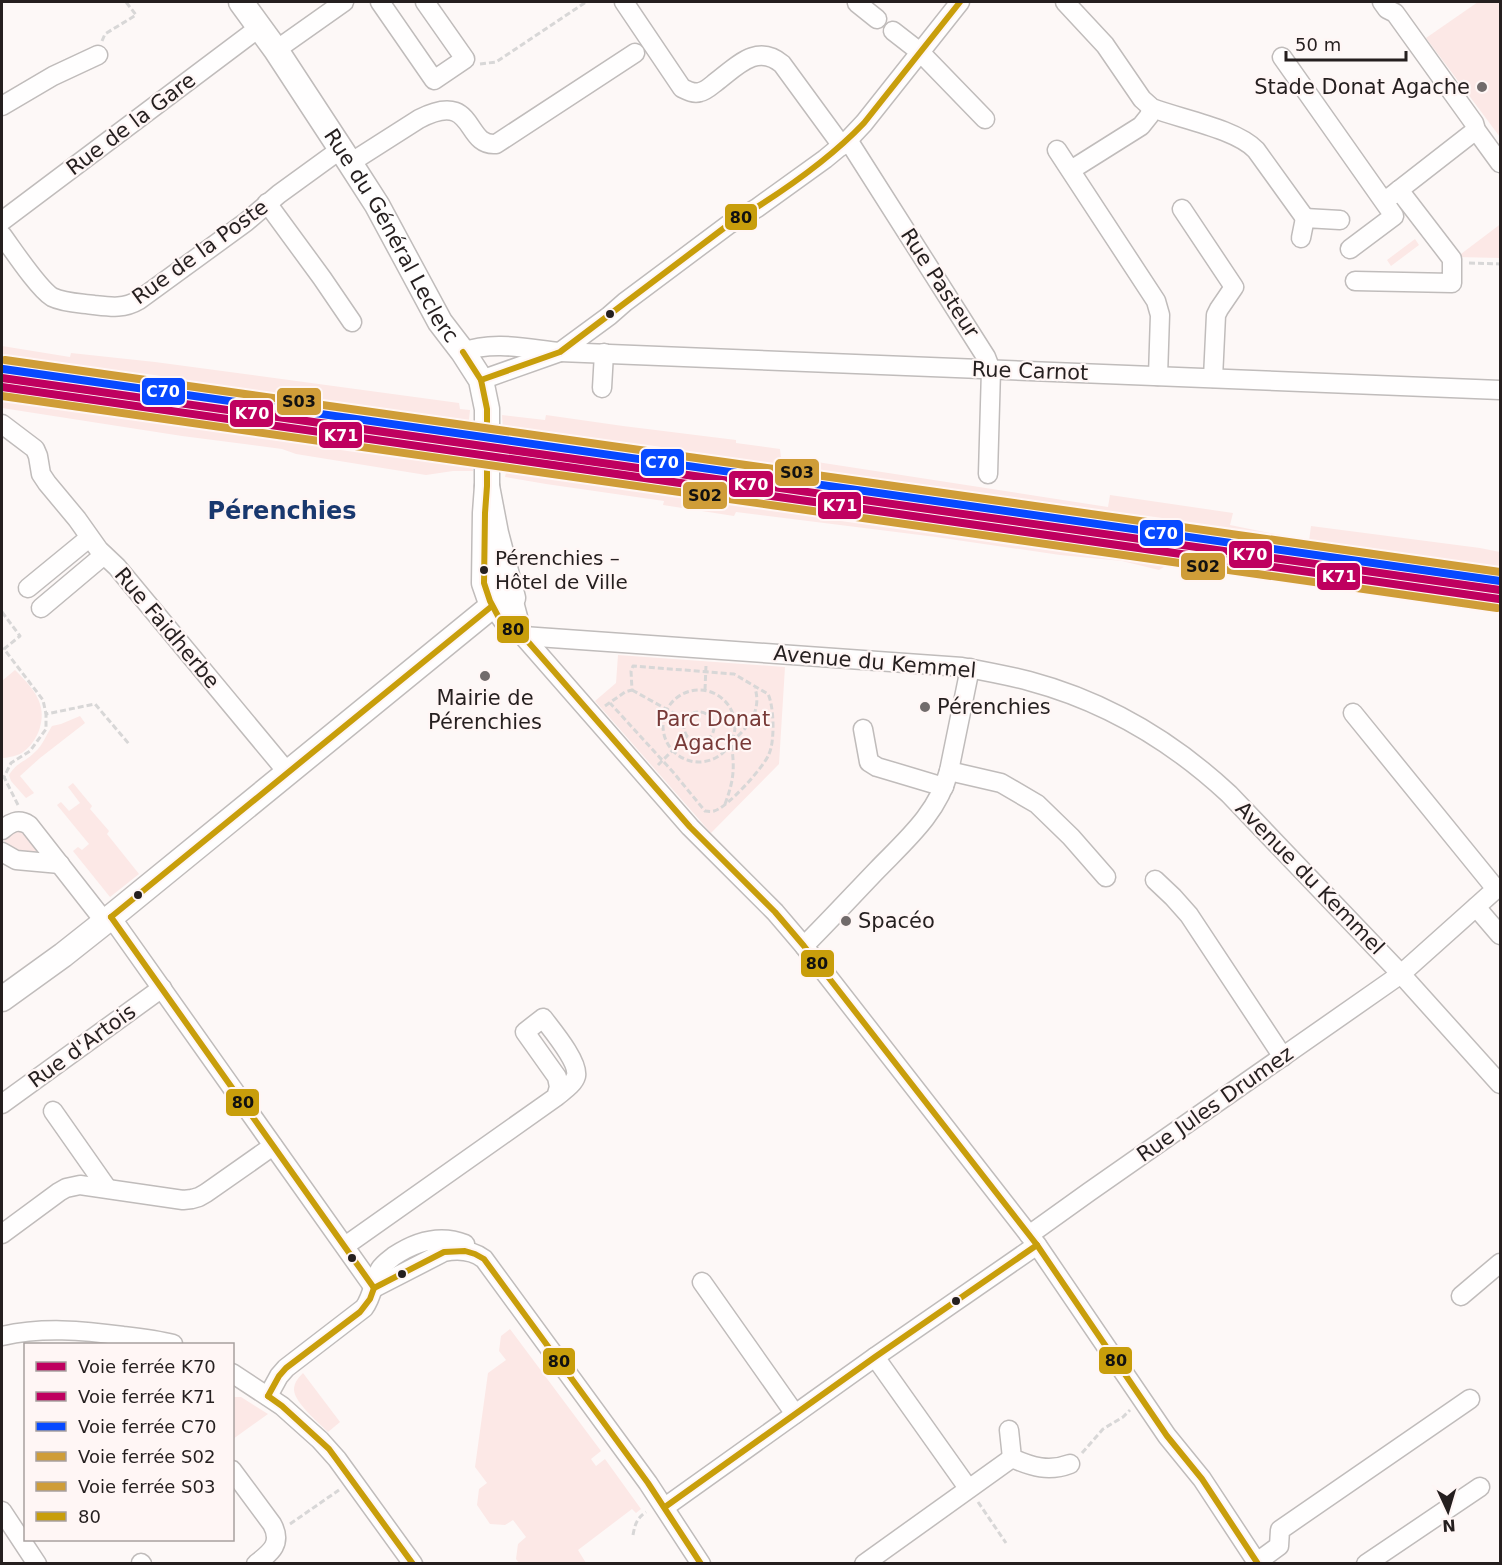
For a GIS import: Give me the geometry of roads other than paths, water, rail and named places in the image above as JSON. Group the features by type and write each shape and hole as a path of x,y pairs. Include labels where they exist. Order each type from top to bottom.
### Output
{"main road":[{"name":"Rue du Général Leclerc","path":"241,2 276,50 346,156 440,322 481,380 487,409 487,481 496,533 503,602"},
{"path":"2,999 63,955 212,837 288,773 503,602"}],"street":[{"path":"276,50 344,2"},
{"path":"380,2 435,80 465,59 425,2"},
{"name":"Rue Pasteur","path":"624,2 682,88 702,92 743,61 768,55 782,64 845,143 981,349 991,369 988,474"},
{"path":"560,352 728,225 757,208 845,143 864,123 960,2"},
{"path":"1065,2 1106,45 1142,99 1152,108 1235,135 1257,150 1305,218 1301,238"},
{"path":"1382,2 1387,9 1395,13 1500,162"},
{"path":"857,3 877,19"},
{"name":"Rue de la Gare","path":"2,221 260,27"},
{"path":"893,31 920,52 985,120"},
{"name":"Rue de la Poste","path":"2,235 50,296 74,302 121,308 139,300 267,204 346,156 419,119 440,110 454,111 461,114 480,139 490,145 496,144 635,53"},
{"path":"2,106 53,76 98,55"},
{"path":"1282,57 1394,216 1350,249"},
{"path":"1071,170 1141,126 1152,108"},
{"path":"1384,201 1476,130"},
{"path":"1057,150 1156,301 1160,315 1158,376"},
{"path":"1354,281 1452,283 1452,259 1399,190"},
{"path":"267,204 352,322"},
{"path":"1182,209 1234,287 1216,315 1213,378"},
{"path":"1305,218 1340,220"},
{"name":"Rue Carnot","path":"463,352 478,347 495,346 560,352 1500,390"},
{"name":"Rue Carnot","path":"481,380 560,352"},
{"path":"602,388 604,353"},
{"name":"Rue Faidherbe","path":"2,424 34,449 38,456 41,474 89,538 117,567 288,773"},
{"path":"28,588 89,538"},
{"path":"41,608 104,555"},
{"path":"503,602 523,636 645,777 690,827 768,905 804,946 1033,1240 1167,1436 1208,1488 1258,1563 1279,1546 1280,1530 1470,1399"},
{"name":"Avenue du Kemmel","path":"523,636 970,668 1029,681 1111,712 1172,747 1229,794 1401,974 1500,1084"},
{"path":"804,946 931,812 947,779 970,668"},
{"name":"Rue Jules Drumez","path":"663,1505 875,1357 1283,1057 1401,974 1496,889 1353,713"},
{"path":"863,729 869,762 877,768 947,779 1001,783 1037,804 1071,837 1106,877"},
{"path":"2,830 15,822 24,822 29,825 108,919 162,988 374,1288"},
{"path":"2,852 16,860 60,864"},
{"path":"1155,880 1189,915 1283,1057"},
{"path":"1476,907 1500,935"},
{"name":"Rue d'Artois","path":"2,1104 162,988"},
{"path":"345,1246 556,1097"},
{"path":"53,1111 107,1188"},
{"path":"2,1234 66,1188 80,1185 183,1200 199,1197 273,1146"},
{"path":"268,1396 286,1368 360,1312 370,1299 374,1288 444,1252 456,1250 476,1254 484,1259 663,1505 701,1563"},
{"path":"1461,1296 1500,1263"},
{"path":"702,1282 795,1414"},
{"path":"2,1336 22,1332 70,1330 103,1333 128,1340 169,1343"},
{"path":"875,1357 968,1488"},
{"path":"234,1374 282,1406 320,1440 337,1459 413,1563"},
{"path":"1009,1430 1012,1458"},
{"path":"864,1563 1012,1458"},
{"path":"1012,1458 1039,1468 1052,1469 1070,1464"},
{"path":"234,1473 272,1524 276,1533 273,1549 255,1563"},
{"path":"1366,1563 1480,1487"},
{"path":"2,1511 37,1563"}],"rail line":[{"name":"S03","path":"5,360 1500,572"},
{"name":"C70","path":"3,369 1500,581"},
{"name":"K70","path":"2,378 1500,590"},
{"name":"K71","path":"2,387 1499,599"},
{"name":"S02","path":"2,396 1497,608"}],"place":[{"name":"Stade Donat Agache","path":"1482,87"},
{"name":"Pérenchies – Hôtel de Ville","path":"484,570"},
{"name":"Mairie de Pérenchies","path":"485,676"},
{"name":"Pérenchies","path":"925,707"},
{"name":"Spacéo","path":"846,921"}],"district":[{"name":"Pérenchies","path":"282,511"}],"park label":[{"name":"Parc Donat Agache","path":"713,731"}]}
